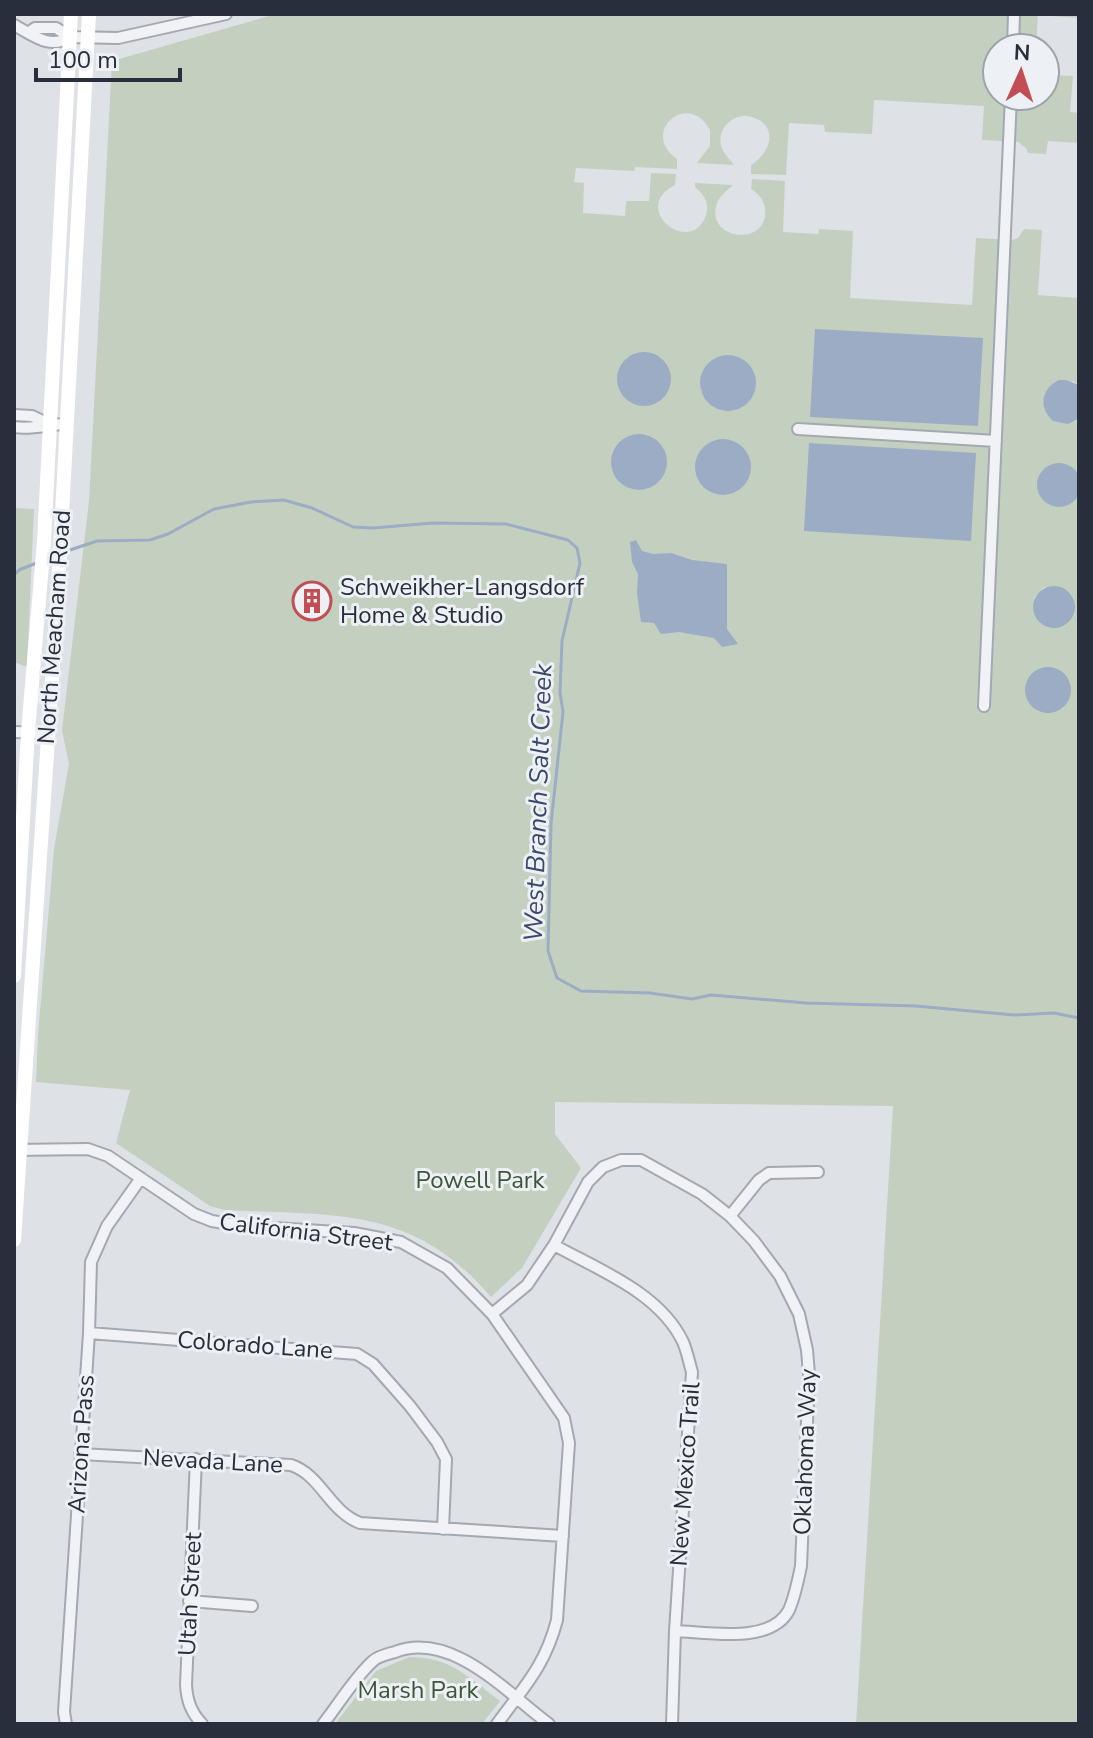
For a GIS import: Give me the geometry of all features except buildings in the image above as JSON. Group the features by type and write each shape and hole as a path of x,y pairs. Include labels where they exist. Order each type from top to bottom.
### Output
{"main road":[{"name":"North Meacham Road","path":"14,976 21,732 44,541 71,14"},
{"name":"North Meacham Road","path":"14,1240 17,1149 59,573 89,14"}],"street":[{"path":"14,25 35,39 60,43 70,37 118,38 226,14"},
{"path":"984,706 1010,112"},
{"path":"14,415 32,416 49,424"},
{"path":"14,427 31,430 49,424 67,424"},
{"path":"798,429 996,441"},
{"path":"21,732 47,733"},
{"name":"California Street","path":"17,1149 88,1149 108,1156 194,1214 212,1221 242,1226 354,1233 401,1242 447,1268 492,1314 564,1418 569,1443 557,1620 541,1666 497,1724"},
{"name":"Oklahoma Way","path":"554,1245 588,1182 603,1167 621,1160 641,1160 702,1194 730,1216 754,1241 780,1276 799,1314 809,1374 801,1566 787,1613 754,1634 675,1631"},
{"path":"730,1216 759,1180 769,1173 818,1172"},
{"name":"Arizona Pass","path":"66,1724 64,1712 91,1262 107,1226 141,1178"},
{"path":"492,1314 527,1285 554,1245"},
{"name":"New Mexico Trail","path":"554,1245 639,1295 664,1314 683,1342 692,1372 672,1724"},
{"name":"Colorado Lane","path":"89,1333 357,1354 373,1364 410,1406 446,1459 443,1529"},
{"name":"Nevada Lane","path":"80,1454 291,1465 303,1469 344,1516 360,1523 563,1536"},
{"name":"Utah Street","path":"196,1459 186,1698 193,1714 202,1724"},
{"path":"189,1601 252,1606"},
{"path":"323,1724 374,1660 403,1649 429,1648 452,1654 474,1665 549,1724"}],"green space":[{"name":"Powell Park","path":"276,14 1079,14 1079,18 1038,15 1037,32 981,32 981,106 874,100 872,134 825,132 824,125 789,123 786,175 751,174 751,165 763,154 769,140 769,133 761,121 739,117 725,127 720,138 722,148 734,165 697,163 710,146 710,130 701,118 680,114 671,119 663,138 667,149 677,159 677,169 635,167 634,171 576,168 574,182 584,183 583,213 625,216 626,201 649,201 651,173 676,174 675,185 662,195 658,206 660,216 678,231 689,232 699,227 707,211 705,200 695,183 733,185 718,200 715,215 720,225 728,231 748,234 757,230 764,221 765,209 761,198 751,189 752,179 785,181 783,232 818,234 819,229 853,231 850,298 972,305 976,238 1012,240 1018,238 1024,229 1042,230 1038,295 1079,298 1079,385 1073,381 1044,408 1053,421 1075,422 1079,419 1079,1724 856,1724 893,1106 555,1102 555,1134 581,1168 522,1268 491,1297 461,1267 432,1245 401,1231 370,1221 337,1216 225,1210 210,1206 116,1143 130,1090 36,1082 54,849 69,764 62,730 89,501 112,61","holes":["729,356 744,362 753,374 755,385 713,407 701,391 700,382 720,357","613,451 661,480 642,489 625,486 614,472","1044,587 1071,594 1073,614 1061,626 1046,627 1034,598","1049,667 1043,712 1030,703 1036,671"]},
{"path":"1061,76 1073,76 1070,112 1079,113 1079,143 1048,141 1046,154 1028,153 1018,142 982,140 984,112 1061,112"},
{"path":"14,508 34,509 27,667 14,662"},
{"name":"Marsh Park","path":"409,1657 436,1660 448,1665 500,1701 482,1724 335,1724 376,1671"}],"water":[{"path":"815,329 983,338 978,426 810,417"},
{"path":"644,352 663,360 671,379 663,398 644,406 625,398 617,379 625,360"},
{"path":"728,355 747,364 756,383 747,402 728,411 709,402 700,383 709,364"},
{"path":"1059,380 1079,385 1079,419 1068,424 1053,421 1045,410 1045,393"},
{"path":"639,434 659,442 667,462 659,482 639,490 619,482 611,462 619,442"},
{"path":"723,439 743,447 751,467 743,487 723,495 703,487 695,467 703,447"},
{"path":"809,443 976,453 971,541 804,531"},
{"path":"1059,463 1074,470 1081,485 1074,500 1059,507 1044,500 1037,485 1044,470"},
{"path":"636,540 642,551 653,554 671,553 692,560 727,564 727,629 738,644 722,647 714,638 679,632 661,634 654,623 641,622 638,574 632,562 630,542"},
{"path":"1054,586 1069,592 1075,607 1069,622 1054,628 1039,622 1033,607 1039,592"},
{"path":"1048,667 1064,674 1071,690 1064,706 1048,713 1032,706 1025,690 1032,674"}],"waterway":[{"name":"West Branch Salt Creek","path":"64,552 97,541 150,540 168,534 214,509 284,500 312,508 353,527 433,523 506,524 568,540 577,548 580,563 562,641 560,692 563,712 551,824 548,951 557,978 581,991 650,993 692,999 711,995 806,1003 916,1006 1014,1015 1054,1013 1079,1018"},
{"name":"West Branch Salt Creek","path":"14,575 39,562"}],"place":[{"name":"Schweikher-Langsdorf Home & Studio","path":"312,601"}]}
